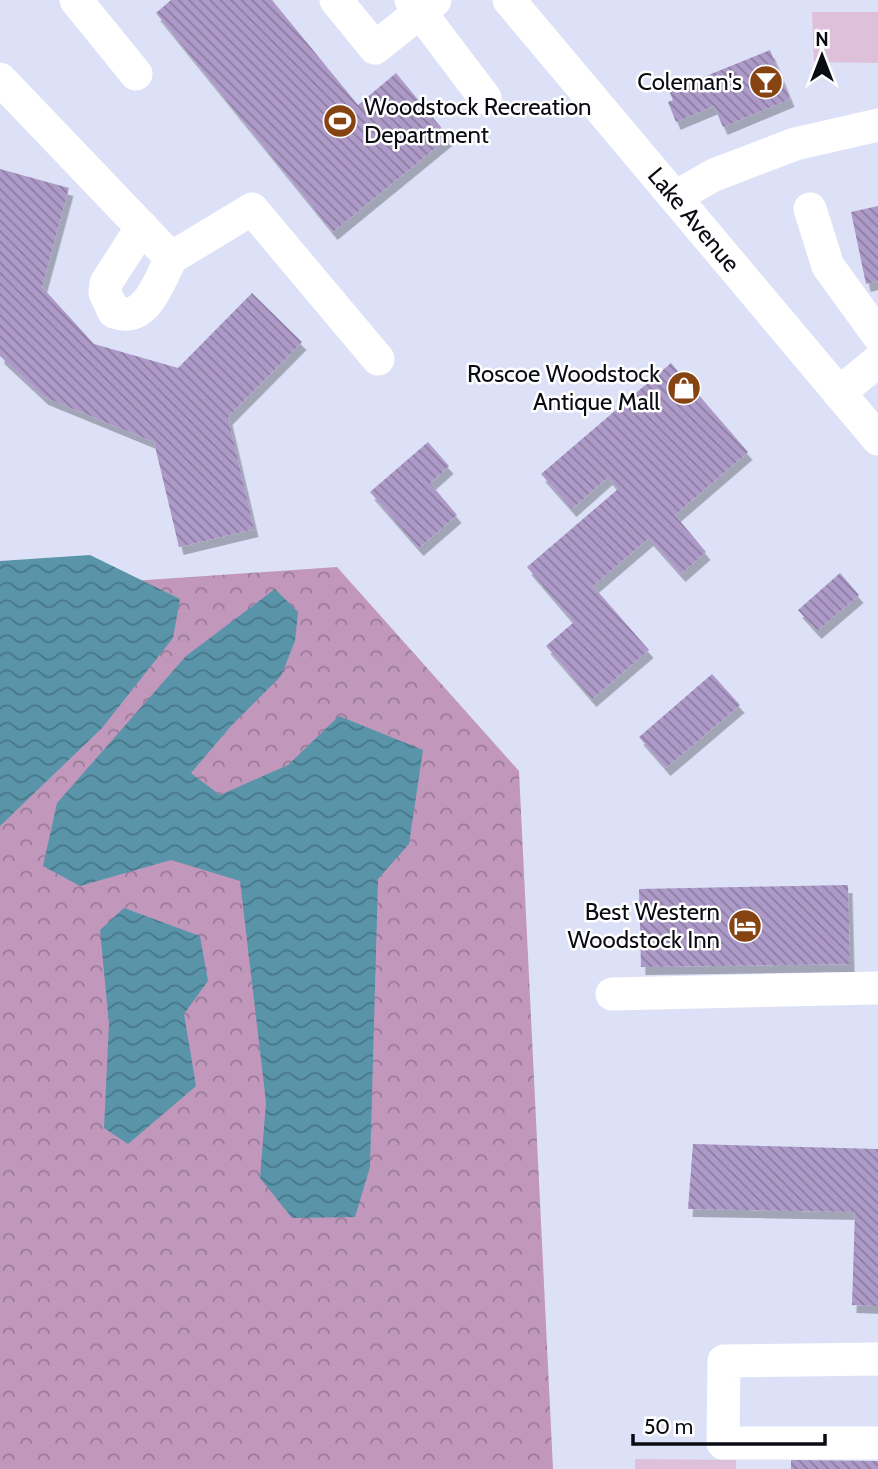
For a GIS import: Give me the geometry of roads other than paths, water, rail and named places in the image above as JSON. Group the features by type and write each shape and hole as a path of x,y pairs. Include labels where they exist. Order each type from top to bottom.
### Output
{"street":[{"path":"76,0 136,74"},
{"path":"336,0 375,48 422,4 485,98"},
{"name":"Lake Avenue","path":"509,0 878,439"},
{"path":"0,79 171,258"},
{"path":"675,197 714,175 795,144 878,125"},
{"path":"142,227 106,283 105,293 114,312 124,316 137,313 146,305 171,258 252,209 378,359"},
{"path":"810,209 828,266 878,335"},
{"path":"839,393 878,361"},
{"path":"612,994 878,988"},
{"path":"878,1359 724,1361 723,1443 878,1443"}],"water":[{"path":"90,555 180,599 173,638 102,728 0,826 0,561"},
{"path":"275,589 298,612 295,641 281,676 231,726 191,773 220,795 288,765 339,716 423,750 409,844 378,879 370,1167 355,1217 292,1218 260,1178 266,1102 240,881 171,860 80,886 43,866 57,803 186,656"},
{"path":"124,908 200,936 208,981 184,1014 196,1086 128,1144 104,1128 109,1024 100,930"}],"place":[{"name":"Coleman's","path":"766,82"},
{"name":"Woodstock Recreation Department","path":"340,121"},
{"name":"Roscoe Woodstock Antique Mall","path":"684,388"},
{"name":"Best Western Woodstock Inn","path":"745,926"}]}
